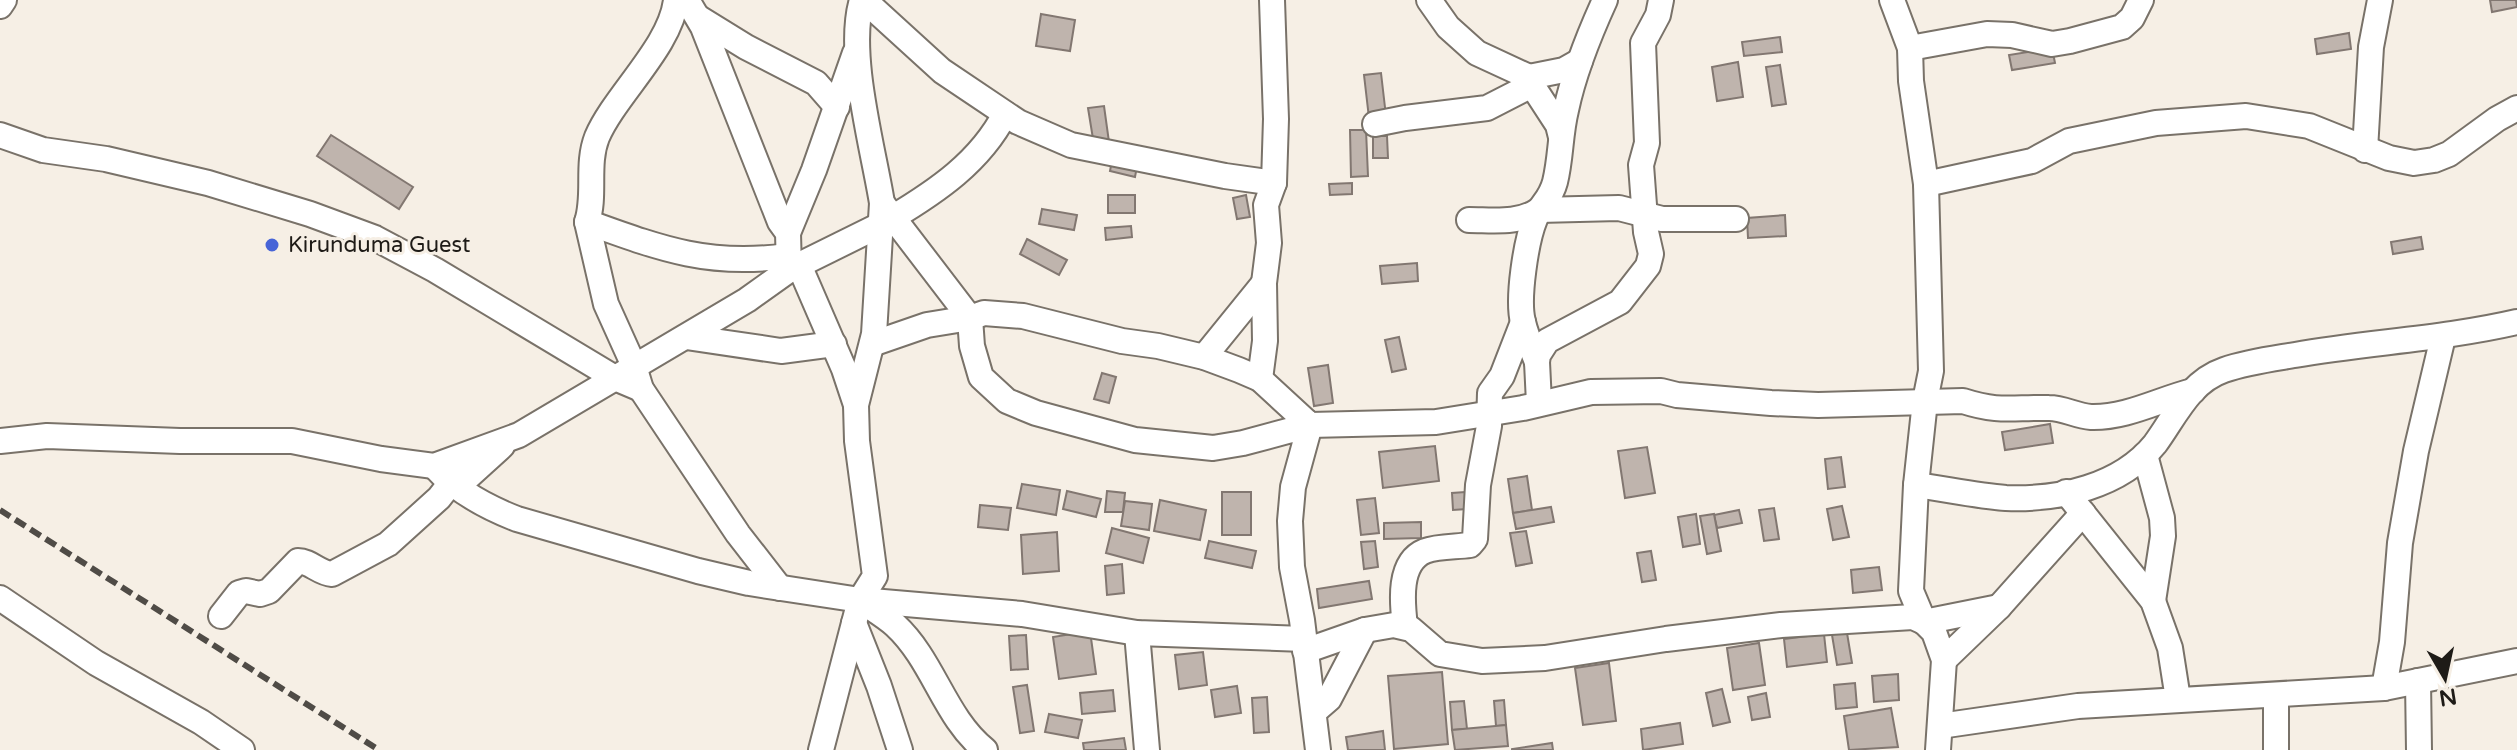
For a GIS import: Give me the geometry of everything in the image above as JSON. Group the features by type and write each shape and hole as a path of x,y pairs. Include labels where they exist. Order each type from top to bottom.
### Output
{"street":[{"path":"0,6 4,0"},
{"path":"676,0 659,40 597,138 590,174 590,213 587,222 606,304 630,378 738,534 780,588"},
{"path":"821,750 857,612 875,576 857,441 856,405 872,342 885,215 857,47 858,15 863,0 942,71 1005,114 1071,145 1274,183"},
{"path":"1429,0 1448,27 1477,53 1531,81 1558,125 1561,137"},
{"path":"1469,220 1529,217 1551,198 1566,108 1580,61 1605,0"},
{"path":"1539,403 1537,362 1547,341 1620,302 1648,266 1651,254 1641,165 1647,143 1643,43 1658,15 1661,0"},
{"path":"1892,0 1910,48 1911,81 1926,184 1931,371 1916,485 1911,591 1924,622"},
{"path":"1910,48 1987,34 2012,35 2052,44 2080,39 2122,27 2132,18 2141,0"},
{"path":"2365,150 2371,47 2380,0"},
{"path":"1260,379 1265,341 1264,283 1269,243 1266,205 1274,183 1280,1"},
{"path":"693,9 746,47 816,83 837,107"},
{"path":"693,9 791,256 834,345 856,405"},
{"path":"442,475 630,378 686,337 747,300 791,256 857,47"},
{"path":"1375,124 1487,108 1531,81 1580,61"},
{"path":"1926,184 2032,161 2069,141 2156,123 2246,116 2309,126 2365,150 2414,163 2449,154 2517,108"},
{"path":"587,222 663,247 713,259 740,261 791,256 932,194 985,147 1005,114"},
{"path":"0,135 43,150 106,159 208,183 310,214 375,238 630,378"},
{"path":"1539,210 1619,208 1662,219 1736,219"},
{"path":"1537,362 1523,322 1522,294 1527,256 1539,210"},
{"path":"885,215 899,222 970,318 972,346 981,377 992,390 1007,401 1036,413 1135,440 1213,448 1310,425 1436,422 1591,392 1661,391 1771,403 1850,405 1963,401 1985,408 2050,408 2071,415 2094,417 2138,409 2193,391"},
{"path":"1204,357 1264,283"},
{"path":"686,337 781,351 854,341 872,342 927,325 984,313 1023,316 1122,341 1204,357 1260,379 1310,425"},
{"path":"1405,626 1404,583 1413,560 1425,551 1470,545 1475,539 1478,485 1489,426 1490,393 1502,376 1523,322"},
{"path":"1916,485 2005,498 2088,489 2115,477 2145,455 2193,391 2217,373 2263,361 2361,345 2443,337 2517,322"},
{"path":"2384,688 2392,642 2400,543 2416,451 2443,337"},
{"path":"1310,425 1293,487 1290,521 1292,567 1318,750"},
{"path":"0,441 75,436 180,441 292,441 442,475 493,510 543,528 698,571 780,588 896,625 926,665 960,726 979,748"},
{"path":"2145,455 2162,518 2153,601"},
{"path":"221,616 239,593 269,591 298,561 332,574 378,551 439,498 442,475"},
{"path":"2066,492 2153,601 2170,648 2178,699"},
{"path":"1944,660 1999,607 2083,513"},
{"path":"2113,548 2160,557"},
{"path":"0,598 96,663 201,722 242,750"},
{"path":"1924,622 1999,607"},
{"path":"857,612 1022,614 1137,633 1305,645 1365,630 1405,626 1440,654 1482,661 1545,658 1679,637 1819,621 1913,617 1934,632 1944,660 1939,738 2078,706 2384,688 2517,661"},
{"path":"857,612 900,750"},
{"path":"1314,712 1329,699 1341,680 1365,630"},
{"path":"1137,633 1147,750"},
{"path":"2418,681 2419,750"},
{"path":"2276,695 2276,750"}],"building":[{"path":"2490,0 2516,0 2517,7 2492,12"},
{"path":"1041,14 1075,20 1070,51 1036,46"},
{"path":"2349,33 2351,49 2317,54 2315,39"},
{"path":"1780,37 1782,52 1744,56 1742,42"},
{"path":"2052,48 2055,63 2012,70 2009,55"},
{"path":"1738,62 1743,97 1717,101 1712,67"},
{"path":"1780,65 1786,104 1772,106 1766,67"},
{"path":"1381,73 1386,116 1369,118 1364,75"},
{"path":"1104,106 1109,142 1094,145 1088,108"},
{"path":"1350,130 1366,130 1368,176 1351,177"},
{"path":"331,135 413,187 399,209 317,156"},
{"path":"1373,136 1387,136 1388,158 1373,158"},
{"path":"1113,155 1138,161 1135,177 1110,171"},
{"path":"1352,183 1352,194 1330,195 1329,184"},
{"path":"1108,195 1135,195 1135,213 1108,213"},
{"path":"1246,195 1250,217 1237,219 1233,198"},
{"path":"1042,209 1077,215 1074,230 1039,224"},
{"path":"1785,215 1786,236 1748,238 1747,218"},
{"path":"1131,226 1132,237 1106,240 1105,228"},
{"path":"2421,237 2423,249 2393,254 2391,242"},
{"path":"1027,239 1067,260 1059,275 1020,254"},
{"path":"1417,263 1418,281 1382,284 1380,266"},
{"path":"1399,337 1406,369 1392,372 1385,340"},
{"path":"1328,365 1333,403 1314,406 1308,368"},
{"path":"1102,373 1116,377 1109,403 1094,399"},
{"path":"2050,424 2053,443 2005,450 2002,432"},
{"path":"1435,446 1439,481 1383,488 1379,452"},
{"path":"1647,447 1655,493 1625,498 1618,451"},
{"path":"1841,457 1845,487 1828,489 1825,459"},
{"path":"1527,476 1532,510 1513,513 1508,479"},
{"path":"1022,484 1060,490 1056,515 1017,508"},
{"path":"1067,491 1101,499 1096,517 1063,509"},
{"path":"1107,491 1125,493 1123,512 1105,512"},
{"path":"1222,492 1251,492 1251,535 1222,535"},
{"path":"1465,492 1467,509 1453,510 1452,493"},
{"path":"1375,498 1379,533 1361,535 1357,500"},
{"path":"1160,500 1206,510 1200,540 1154,531"},
{"path":"1125,501 1152,504 1149,530 1121,526"},
{"path":"980,505 1011,508 1008,530 978,527"},
{"path":"1842,506 1849,537 1833,540 1827,509"},
{"path":"1551,507 1554,522 1516,529 1513,513"},
{"path":"1774,508 1779,539 1764,541 1759,510"},
{"path":"1739,510 1742,523 1717,528 1714,515"},
{"path":"1696,514 1700,544 1683,547 1678,517"},
{"path":"1714,514 1721,551 1707,554 1700,516"},
{"path":"1421,522 1421,538 1384,539 1384,523"},
{"path":"1112,528 1149,538 1143,563 1106,553"},
{"path":"1526,531 1532,563 1516,566 1510,533"},
{"path":"1057,532 1059,571 1023,574 1021,535"},
{"path":"1209,541 1256,551 1252,568 1205,558"},
{"path":"1375,541 1378,567 1364,569 1361,542"},
{"path":"1651,551 1656,580 1642,582 1637,553"},
{"path":"1122,564 1124,593 1107,595 1105,566"},
{"path":"1879,567 1882,590 1853,593 1851,570"},
{"path":"1369,581 1372,599 1319,608 1317,589"},
{"path":"1846,627 1852,663 1837,665 1831,629"},
{"path":"1090,631 1096,674 1059,679 1053,637"},
{"path":"1824,634 1827,662 1787,667 1784,639"},
{"path":"1026,635 1028,669 1011,670 1009,636"},
{"path":"1759,643 1765,685 1733,690 1727,648"},
{"path":"1203,652 1207,685 1179,689 1175,655"},
{"path":"1609,663 1616,721 1583,725 1575,668"},
{"path":"1442,672 1448,744 1394,749 1388,676"},
{"path":"1898,674 1899,700 1874,702 1872,676"},
{"path":"1855,683 1857,707 1836,709 1834,685"},
{"path":"1027,685 1034,731 1020,733 1013,687"},
{"path":"1237,686 1241,713 1215,717 1211,690"},
{"path":"1722,689 1730,722 1713,726 1706,693"},
{"path":"1113,690 1115,711 1082,714 1080,693"},
{"path":"1766,693 1770,717 1752,720 1748,697"},
{"path":"1267,697 1269,732 1254,733 1252,698"},
{"path":"1504,700 1506,725 1496,726 1494,701"},
{"path":"1464,701 1467,729 1452,730 1450,702"},
{"path":"1891,708 1898,747 1849,750 1844,716"},
{"path":"1049,714 1082,720 1078,738 1045,732"},
{"path":"1680,723 1683,744 1643,750 1641,729"},
{"path":"1506,725 1508,746 1455,750 1452,730"},
{"path":"1383,731 1385,750 1348,750 1346,737"},
{"path":"1124,738 1126,750 1084,750 1083,743"},
{"path":"1552,743 1553,750 1512,750 1512,749"}],"railway":[{"path":"0,510 379,750"}],"place":[{"name":"Kirunduma Guest","path":"272,245"}]}
